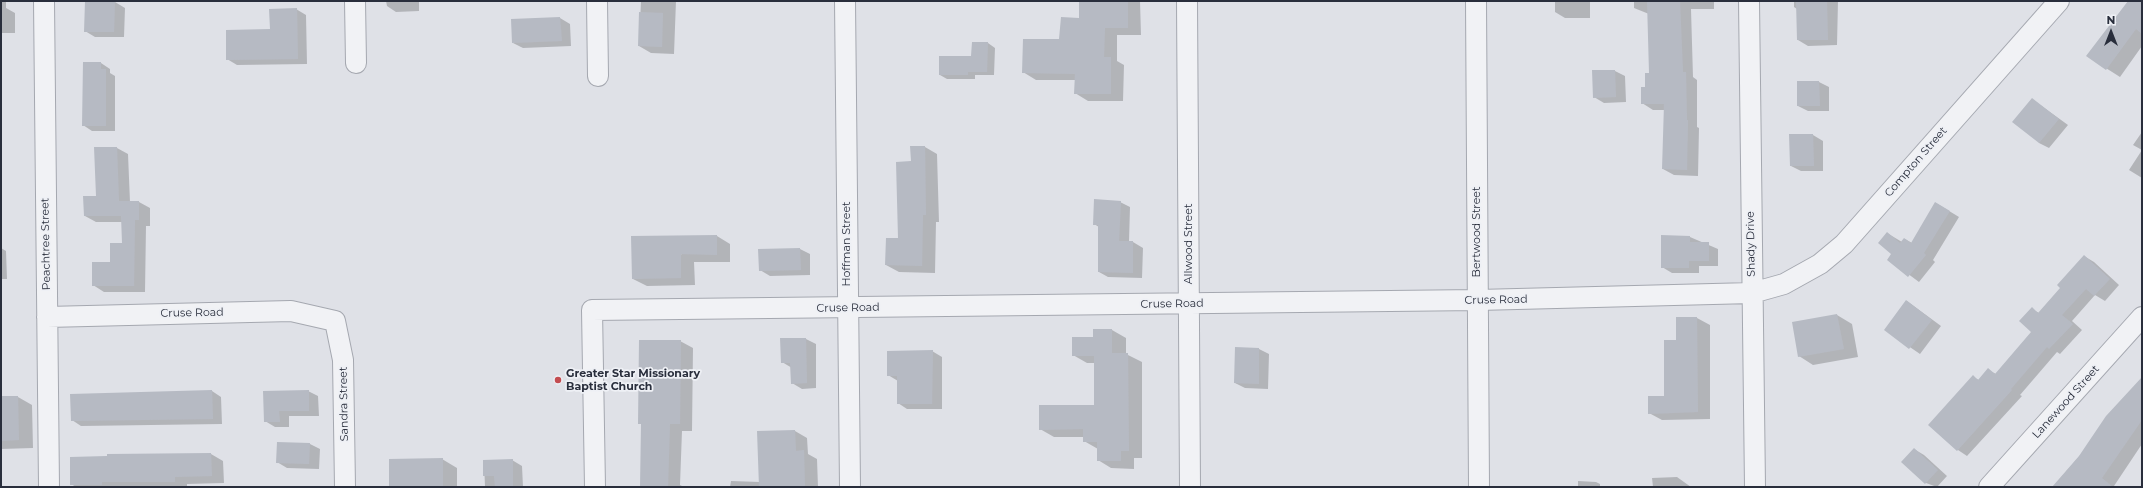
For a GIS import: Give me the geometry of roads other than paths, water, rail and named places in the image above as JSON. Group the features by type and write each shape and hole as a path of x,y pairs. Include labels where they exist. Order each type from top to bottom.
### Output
{"street":[{"name":"Peachtree Street","path":"44,1 49,487"},
{"path":"355,1 356,63"},
{"path":"597,1 598,76"},
{"name":"Hoffman Street","path":"845,1 850,487"},
{"name":"Allwood Street","path":"1187,1 1190,487"},
{"name":"Bertwood Street","path":"1476,1 1479,487"},
{"name":"Shady Drive","path":"1748,1 1755,487"},
{"name":"Compton Street","path":"1752,293 1784,284 1820,264 1844,244 2058,1"},
{"name":"Cruse Road","path":"595,487 592,310 1478,300 1752,293"},
{"name":"Cruse Road","path":"47,317 291,311 335,321"},
{"name":"Lanewood Street","path":"1989,487 2142,316"},
{"name":"Sandra Street","path":"335,321 343,360 345,487"}],"place":[{"name":"Greater Star Missionary Baptist Church","path":"558,380"}]}
